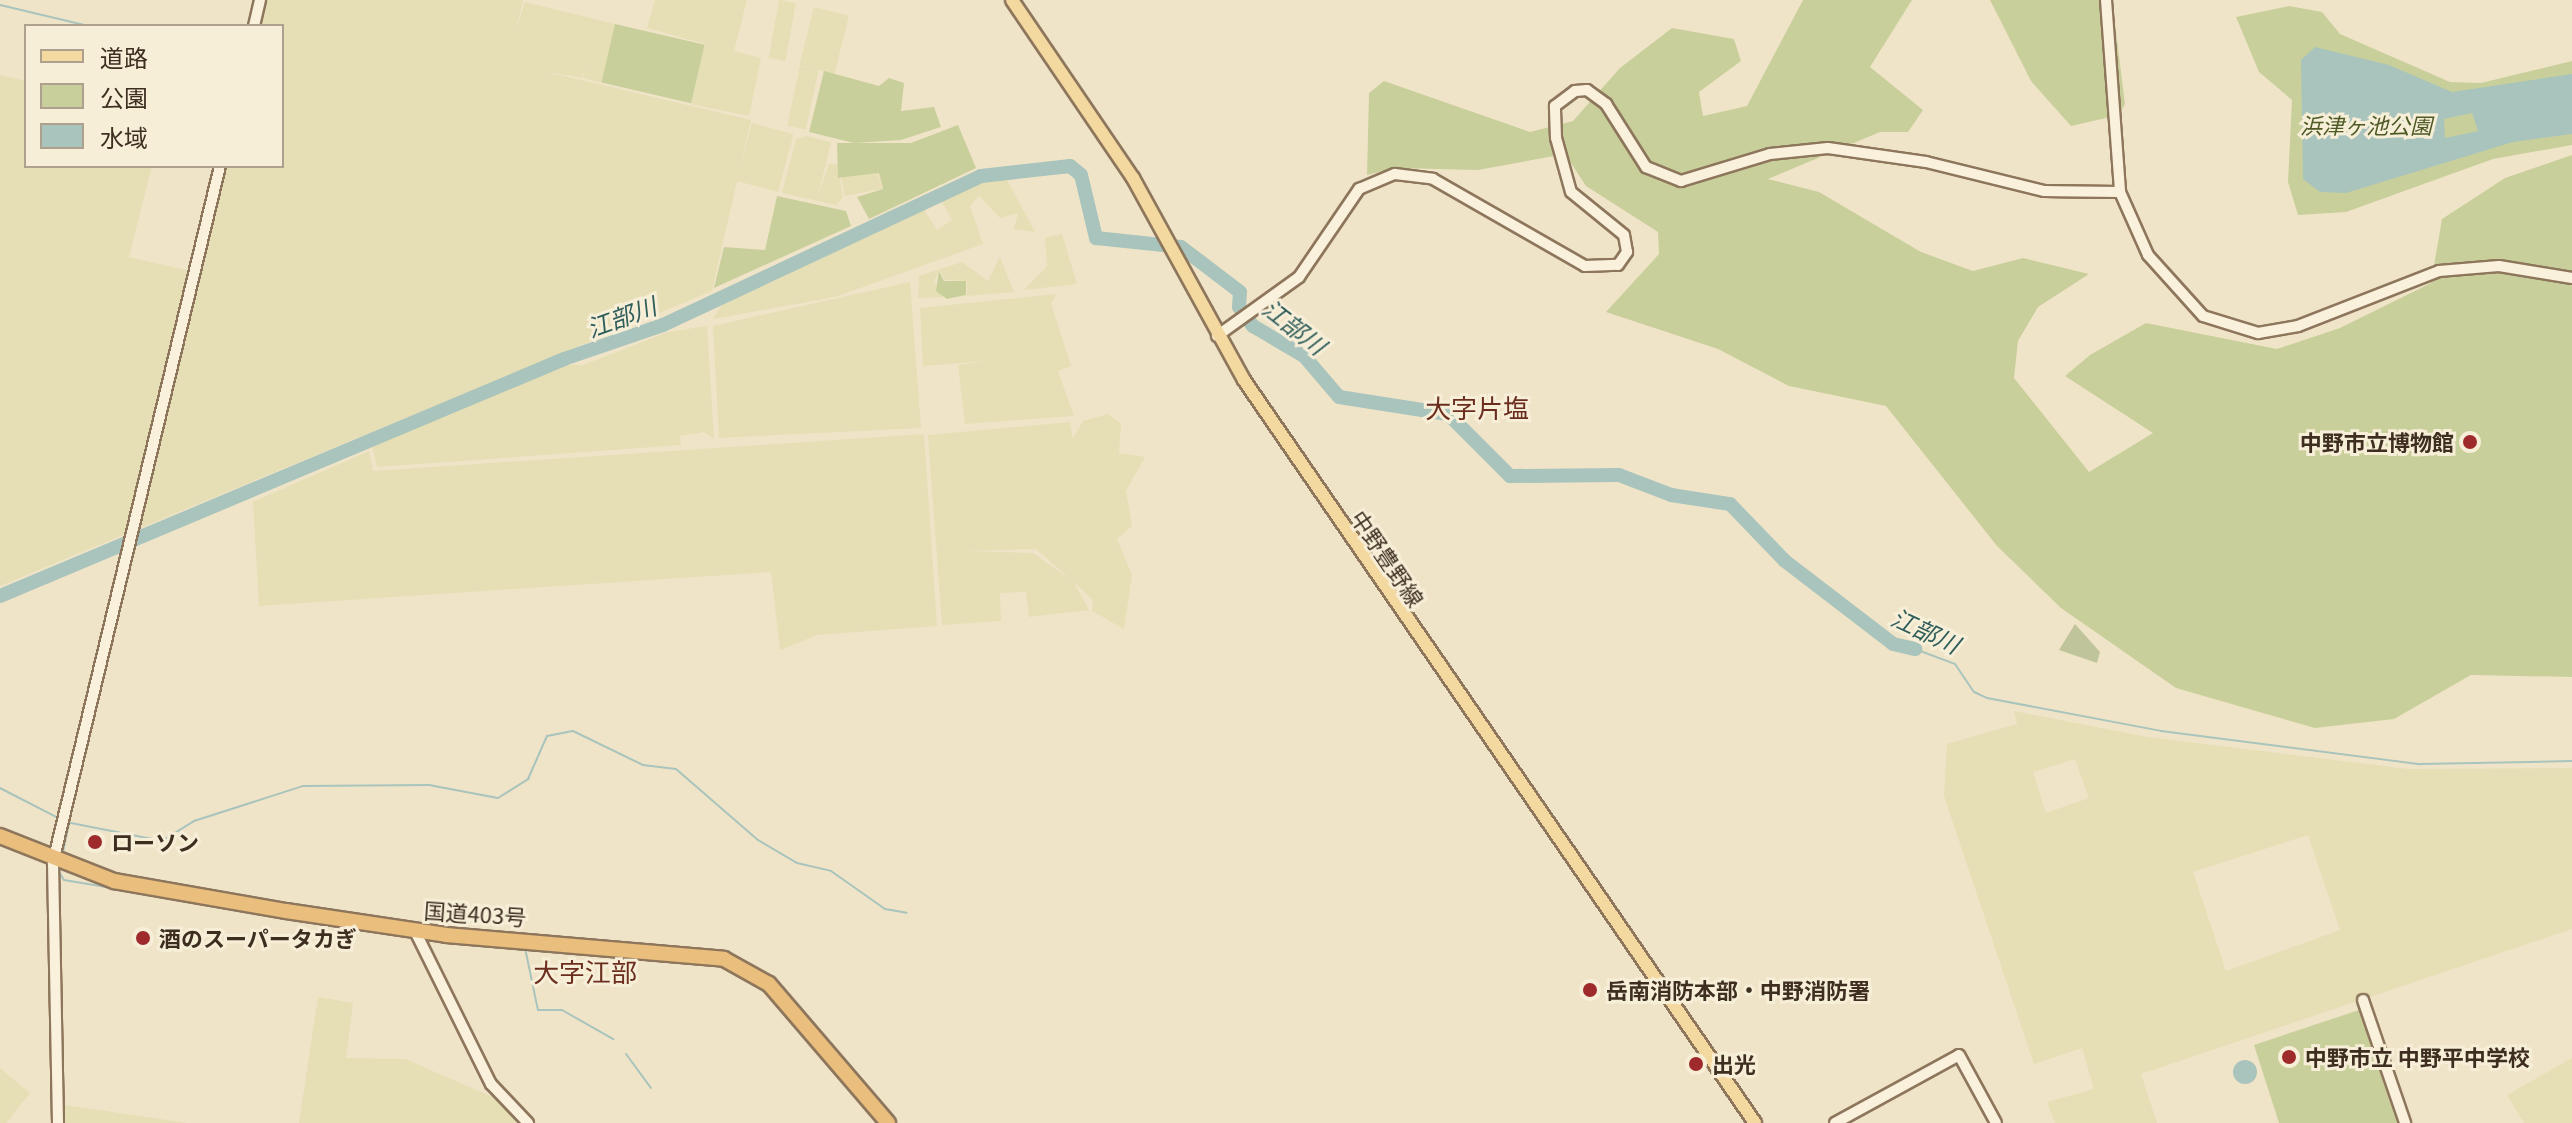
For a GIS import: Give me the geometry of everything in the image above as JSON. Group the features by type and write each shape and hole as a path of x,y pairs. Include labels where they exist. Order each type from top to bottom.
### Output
{"highway":[{"name":"国道403号","path":"0,836 53,862 114,881 415,931 736,964 769,984 888,1123"}],"main road":[{"name":"中野豊野線","path":"1012,0 1133,178 1217,336 1484,737 1755,1123"}],"street":[{"path":"254,24 260,0"},
{"path":"2106,0 2120,192 2136,235 2175,289 2203,316 2239,331 2298,326 2439,271 2499,266 2572,278"},
{"path":"1217,336 1253,315 1299,277 1359,189 1395,174 1433,179 1585,266 1618,265 1627,252 1624,235 1571,192 1556,138 1555,106 1575,91 1587,90 1606,104 1646,167 1681,181 1770,154 1828,148 2044,191 2120,192"},
{"path":"58,1123 53,862 220,168"},
{"path":"415,931 491,1084 528,1123"},
{"path":"2363,1000 2405,1123"},
{"path":"1835,1123 1959,1055 1996,1123"}],"shaded area":[{"path":"260,0 523,0 516,30 525,2 615,24 603,83 583,78 585,68 582,78 543,71 751,120 712,291 0,586 0,75 24,81 24,168 151,168 129,257 194,272 220,168 284,168 284,24 254,24"},
{"path":"655,0 747,0 734,51 761,58 749,116 691,104 705,44 647,28"},
{"path":"779,0 796,3 785,61 769,58"},
{"path":"814,7 849,16 834,74 799,65"},
{"path":"800,66 819,70 806,130 787,126"},
{"path":"752,123 794,134 778,192 736,181"},
{"path":"806,136 831,142 818,196 829,164 837,164 843,197 836,205 782,193 796,139"},
{"path":"878,173 882,189 845,196 841,178"},
{"path":"990,176 1005,176 1035,232 1014,229 1018,213 1000,218 979,196 970,206 983,244 835,297 713,319 722,305 924,210 937,230 952,220 942,202"},
{"path":"1062,234 1077,284 1024,290 1047,266 1045,238"},
{"path":"1000,257 1014,292 967,296 967,281 945,280 940,270 934,281 944,297 918,298 919,276 962,262 988,281"},
{"path":"910,282 921,428 719,438 713,326"},
{"path":"1057,294 1051,303 1071,366 1058,371 1074,416 965,424 958,365 986,361 923,366 920,308"},
{"path":"707,326 714,439 704,432 680,436 681,445 377,467 372,446 357,451 558,365 583,365 668,332"},
{"path":"1108,414 1121,424 1119,453 1145,457 1126,491 1132,526 1117,539 1132,575 1124,629 1092,611 1093,600 1073,581 1089,610 1029,617 1026,592 1000,593 1001,621 942,625 928,435 1070,422 1073,439 1083,421","holes":["1036,549 1071,580 1033,553 965,551"]},
{"path":"924,434 937,626 817,635 780,650 771,572 259,606 253,502 369,451 373,471"},
{"path":"2014,711 2147,737 2409,769 2572,768 2572,929 2141,1074 2157,1123 2055,1123 2047,1102 2094,1089 2082,1048 2034,1064 1944,796 1947,744 2017,724","holes":["2075,759 2089,798 2046,813 2033,772","2308,835 2340,930 2226,971 2193,872"]},
{"path":"318,997 353,1003 346,1058 405,1059 504,1102 528,1123 299,1123"},
{"path":"2572,1058 2572,1123 2524,1123 2507,1095"},
{"path":"0,1068 30,1093 6,1123 0,1123"},
{"path":"58,1104 187,1123 58,1123"}],"green space":[{"path":"1803,0 1912,0 1870,67 1923,110 1908,132 1880,132 1768,179 1819,192 1921,252 1973,271 2023,258 2089,274 2038,307 2018,341 2014,378 2089,472 2153,433 2065,376 2090,355 2146,323 2277,349 2340,328 2431,283 2442,219 2505,178 2572,155 2572,677 2471,675 2394,719 2315,728 2176,688 2061,608 1997,546 1886,406 1789,386 1718,349 1606,312 1659,254 1658,232 1586,186 1565,154 1478,170 1395,168 1367,175 1369,93 1384,81 1530,132 1573,121 1620,68 1672,28 1734,39 1741,61 1699,92 1703,116 1747,106"},
{"path":"1990,0 2112,0 2125,104 2119,115 2071,126 2031,81"},
{"name":"浜津ヶ池公園","path":"2289,6 2322,12 2340,34 2450,82 2481,83 2572,61 2572,145 2493,159 2346,212 2298,215 2288,182 2292,100 2259,72 2236,17"},
{"path":"615,24 705,45 691,103 602,82"},
{"path":"824,71 879,86 889,78 904,83 901,111 934,107 941,127 901,140 854,143 809,132"},
{"path":"958,125 976,168 869,219 857,197 883,189 879,173 838,178 837,143 911,143"},
{"path":"777,196 846,211 851,226 714,288 724,247 765,250"},
{"path":"939,271 944,281 966,281 966,295 947,299 936,291"},
{"path":"2075,624 2100,652 2097,663 2059,650"},
{"path":"2359,1010 2397,1123 2279,1123 2254,1045"}],"water":[{"name":"浜津ヶ池公園","path":"2315,47 2389,65 2452,92 2572,74 2572,134 2513,142 2346,193 2320,192 2303,179 2301,60","holes":["2472,113 2478,131 2445,138 2444,119"]},
{"path":"2245,1060 2253,1064 2257,1072 2253,1080 2245,1084 2237,1080 2233,1072 2237,1064"}],"waterway":[{"path":"0,5 81,24"},
{"name":"江部川","path":"0,596 564,359 663,325 981,176 1070,166 1081,175 1096,238 1181,247 1240,292 1239,307 1253,326 1304,356 1339,397 1448,414 1510,476 1619,475 1671,495 1730,504 1785,561 1893,644 1915,649"},
{"name":"江部川","path":"1915,649 1955,664 1974,692 1987,698 2161,731 2420,764 2572,761"},
{"path":"66,822 162,841 194,821 303,786 429,785 498,798 528,779 547,736 573,731 643,765 676,769 758,840 797,863 831,871 885,909 907,913"},
{"path":"0,788 60,819"},
{"path":"63,852 69,823"},
{"path":"59,872 64,880 160,896"},
{"path":"525,948 538,1010 562,1010 613,1039"},
{"path":"626,1054 651,1088"}],"place":[{"name":"中野市立博物館","path":"2470,442"},
{"name":"ローソン","path":"95,842"},
{"name":"酒のスーパータカぎ","path":"143,938"},
{"name":"岳南消防本部・中野消防署","path":"1590,990"},
{"name":"中野市立 中野平中学校","path":"2289,1057"},
{"name":"出光","path":"1696,1064"}],"district":[{"name":"大字片塩","path":"1477,407"},
{"name":"大字江部","path":"585,971"}]}
